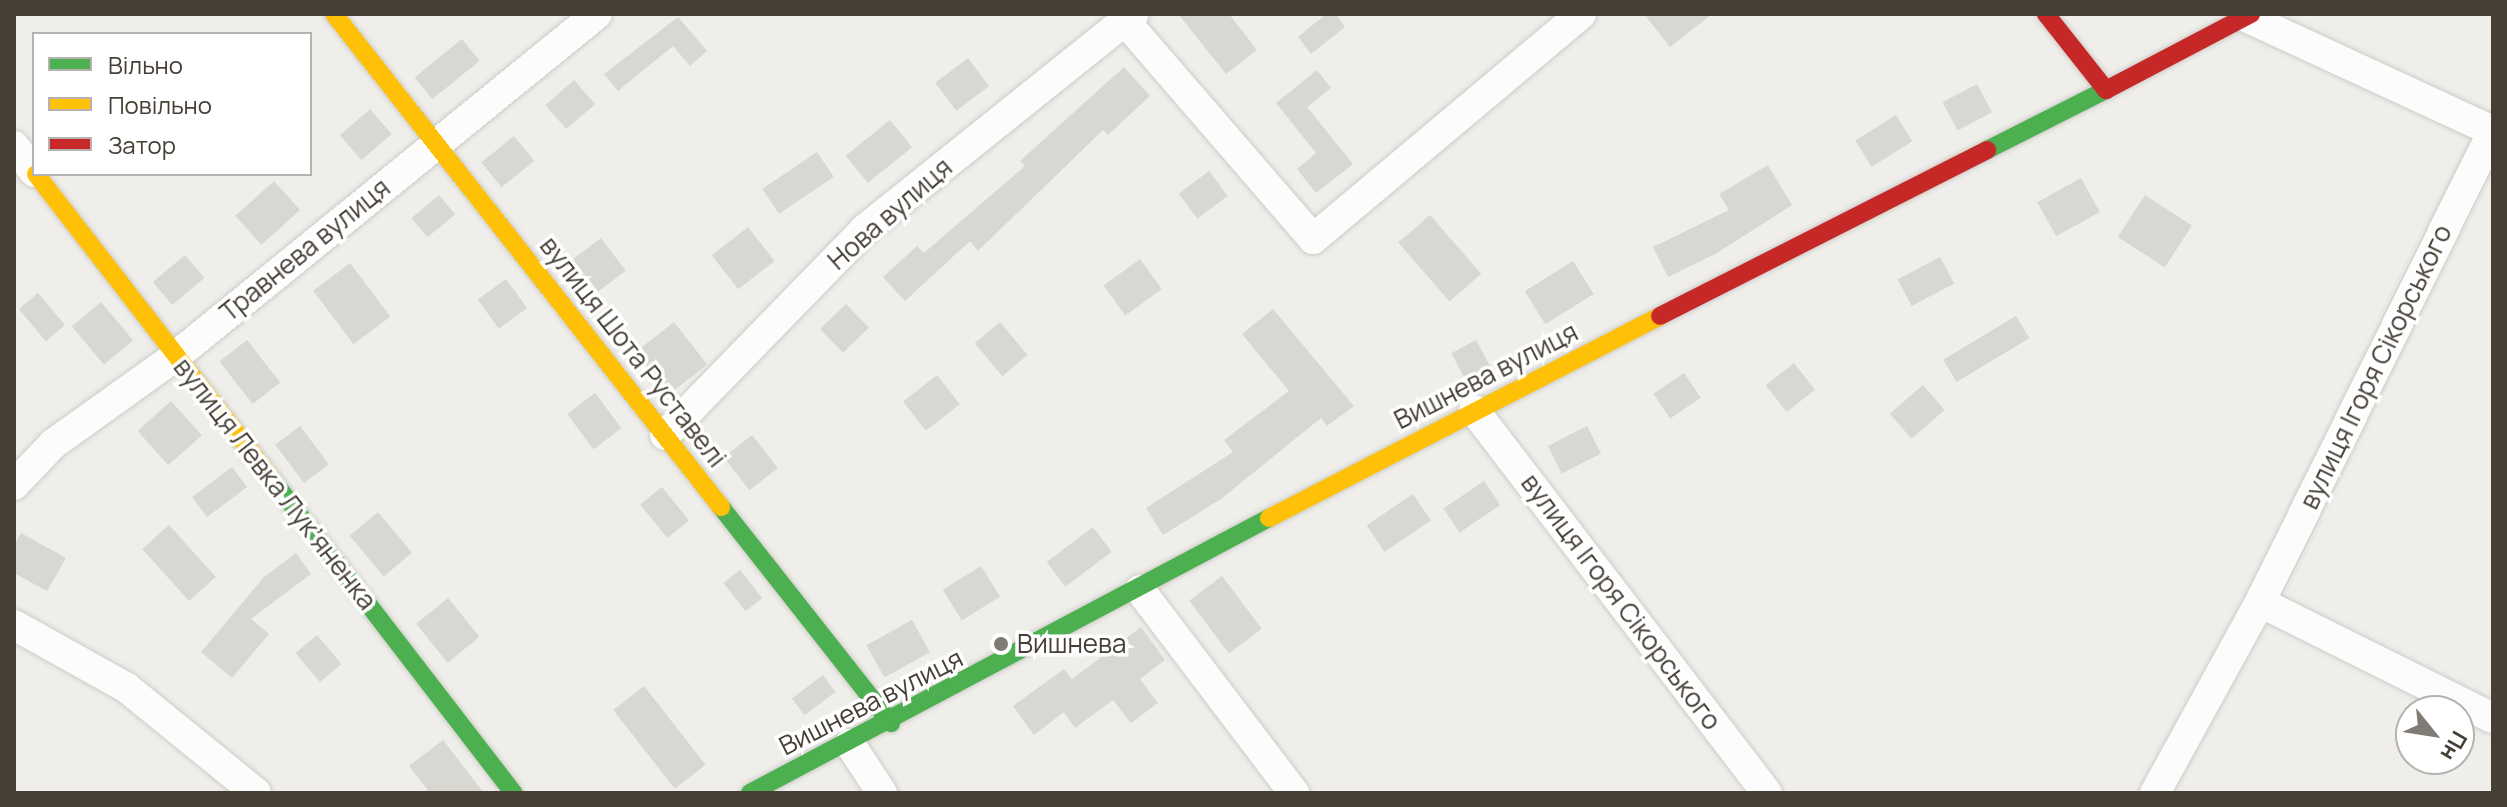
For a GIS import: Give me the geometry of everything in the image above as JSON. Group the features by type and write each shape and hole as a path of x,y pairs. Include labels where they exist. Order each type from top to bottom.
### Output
{"street":[{"name":"вулиця Шота Руставелі","path":"334,14 891,723"},
{"name":"Травнева вулиця","path":"14,485 53,444 176,356 597,14"},
{"path":"1129,18 1313,239 1581,14"},
{"path":"2046,14 2106,90"},
{"path":"2248,16 2493,131"},
{"name":"Вишнева вулиця","path":"750,793 891,723 1474,410 2248,16"},
{"name":"Нова вулиця","path":"665,435 865,229 1129,18"},
{"name":"вулиця Ігоря Сікорського","path":"2155,793 2260,602 2493,131"},
{"name":"вулиця Левка Лукʼяненка","path":"14,146 32,169"},
{"name":"вулиця Левка Лукʼяненка","path":"37,176 514,793"},
{"name":"вулиця Ігоря Сікорського","path":"1474,410 1767,793"},
{"path":"1140,590 1294,793"},
{"path":"2260,602 2493,718"},
{"path":"14,625 127,688 256,793"},
{"path":"850,744 882,793"}],"building":[{"path":"1178,14 1229,14 1257,50 1226,74"},
{"path":"1326,14 1336,14 1345,27 1311,54 1298,37"},
{"path":"1644,14 1712,14 1670,47"},
{"path":"678,17 707,51 690,66 673,46 618,91 604,74"},
{"path":"462,39 480,61 432,99 415,77"},
{"path":"968,58 989,86 956,111 935,83"},
{"path":"1124,67 1150,96 1108,135 1103,130 978,251 970,241 905,301 883,277 917,246 924,253 1025,166 1020,161"},
{"path":"1317,70 1331,88 1307,107 1353,164 1316,193 1297,169 1316,153 1276,103"},
{"path":"574,80 595,104 566,129 545,105"},
{"path":"1977,84 1992,112 1958,131 1943,102"},
{"path":"370,109 392,134 361,160 340,135"},
{"path":"1896,115 1912,141 1872,167 1855,140"},
{"path":"890,120 912,147 868,183 846,156"},
{"path":"514,136 534,161 501,187 481,162"},
{"path":"817,152 834,177 779,214 762,189"},
{"path":"1768,165 1792,205 1717,253 1668,277 1653,247 1729,210 1719,194"},
{"path":"1209,171 1228,196 1197,219 1179,194"},
{"path":"2081,178 2100,212 2056,236 2037,202"},
{"path":"274,181 300,210 261,245 235,216"},
{"path":"439,195 455,214 427,237 411,218"},
{"path":"2145,195 2192,225 2165,267 2118,237"},
{"path":"1430,215 1481,274 1449,301 1398,243"},
{"path":"748,227 774,261 738,289 712,255"},
{"path":"601,238 626,271 595,294 570,261"},
{"path":"185,255 204,278 172,305 153,282"},
{"path":"1940,257 1954,283 1912,306 1898,280"},
{"path":"1140,259 1162,289 1125,315 1104,285"},
{"path":"1573,261 1594,294 1545,324 1525,291"},
{"path":"350,263 390,317 354,344 313,291"},
{"path":"506,279 527,308 499,329 478,300"},
{"path":"38,293 65,325 46,341 19,309"},
{"path":"101,302 133,340 104,365 72,326"},
{"path":"846,304 869,328 843,353 820,329"},
{"path":"1273,309 1354,406 1327,426 1321,418 1221,499 1163,535 1146,508 1233,452 1224,440 1289,391 1242,334"},
{"path":"2016,316 2029,338 1957,382 1943,360"},
{"path":"674,322 707,365 669,395 635,352"},
{"path":"1000,322 1028,355 1002,376 975,343"},
{"path":"247,340 280,383 253,404 219,362"},
{"path":"1476,340 1491,368 1466,381 1451,353"},
{"path":"1794,363 1815,390 1787,412 1766,385"},
{"path":"1684,373 1701,398 1670,419 1653,394"},
{"path":"937,375 960,404 926,431 903,401"},
{"path":"1923,385 1945,410 1911,439 1890,414"},
{"path":"595,393 621,428 594,449 567,414"},
{"path":"171,401 202,435 168,465 138,431"},
{"path":"300,426 329,464 304,483 275,445"},
{"path":"1587,426 1601,454 1562,474 1548,446"},
{"path":"752,435 778,468 749,490 724,457"},
{"path":"232,467 247,487 207,517 192,497"},
{"path":"1484,481 1500,505 1460,532 1443,508"},
{"path":"662,487 689,520 667,538 640,505"},
{"path":"1413,494 1431,521 1384,552 1367,525"},
{"path":"378,512 412,553 384,576 350,536"},
{"path":"169,525 216,577 189,601 142,549"},
{"path":"1093,527 1112,552 1065,587 1047,562"},
{"path":"21,533 66,558 47,591 14,573 14,546"},
{"path":"296,553 311,574 251,619 269,634 232,678 201,652 264,577"},
{"path":"981,566 1000,597 962,620 943,590"},
{"path":"740,570 762,598 746,611 723,583"},
{"path":"1222,576 1262,629 1229,653 1189,601"},
{"path":"448,598 479,637 448,663 416,624"},
{"path":"912,620 930,652 884,678 867,645"},
{"path":"1141,627 1165,660 1140,679 1158,703 1131,723 1113,700 1075,728 1064,712 1034,735 1013,706 1064,669 1072,679"},
{"path":"317,635 341,664 320,682 296,653"},
{"path":"823,675 836,692 804,715 792,698"},
{"path":"644,686 706,765 675,789 613,710"},
{"path":"443,740 484,793 430,793 409,766"}],"traffic: fast":[{"path":"1987,150 2106,90"},
{"path":"271,478 514,793"},
{"path":"721,507 891,723"},
{"path":"750,793 1269,518"}],"traffic: slow":[{"path":"334,14 721,507"},
{"path":"38,176 271,478"},
{"path":"1269,518 1660,316"}],"traffic: jam":[{"path":"2046,14 2106,90 2251,14"},
{"path":"1660,316 1987,150"}],"place":[{"name":"Вишнева","path":"1001,644"}]}
